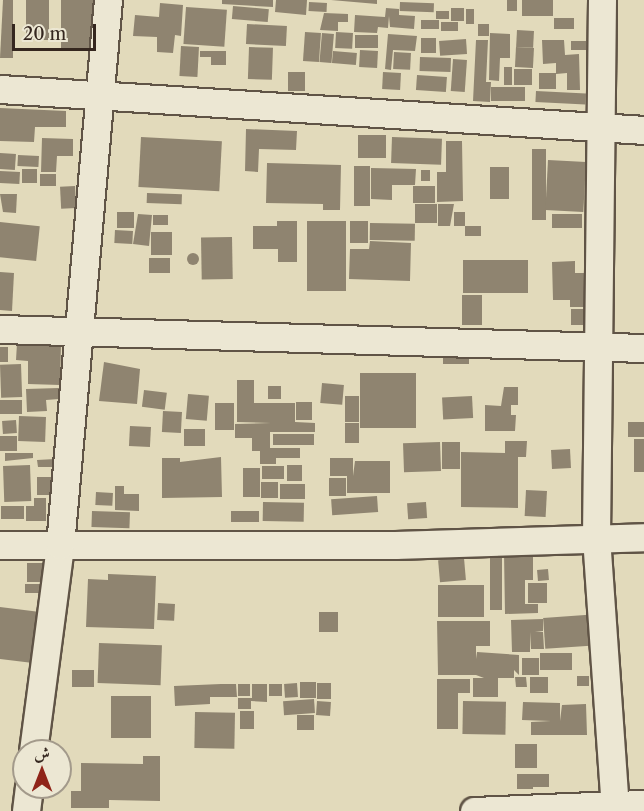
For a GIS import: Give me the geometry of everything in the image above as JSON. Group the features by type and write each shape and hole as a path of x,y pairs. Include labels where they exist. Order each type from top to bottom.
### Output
{"street":[{"path":"35,739 60,545 77,328 108,0"},
{"path":"602,0 599,127 600,349 596,537 616,808"},
{"path":"0,89 644,130"},
{"path":"0,329 77,328 600,349 644,348"},
{"path":"0,545 395,545 644,537"},
{"path":"474,811 616,808 644,804"}],"building":[{"path":"3,0 13,0 13,58 0,58"},
{"path":"26,0 49,0 49,40 26,40"},
{"path":"61,0 99,0 99,50 61,50"},
{"path":"222,0 273,0 273,7 222,4"},
{"path":"276,0 307,0 306,15 275,12"},
{"path":"331,0 377,0 377,4"},
{"path":"507,0 517,0 517,11 507,11"},
{"path":"522,0 553,0 553,16 522,16"},
{"path":"309,2 327,3 327,12 309,11"},
{"path":"400,2 434,3 434,12 400,11"},
{"path":"160,3 183,5 181,36 175,35 173,53 157,52 157,37 133,36 135,15 159,17"},
{"path":"233,6 269,9 268,22 232,19"},
{"path":"186,7 227,10 224,47 183,44"},
{"path":"386,8 399,9 399,15 415,16 414,29 390,27 389,16 388,28 378,27 377,33 354,32 355,15 385,17"},
{"path":"451,8 464,8 464,21 451,21"},
{"path":"466,9 474,9 474,24 466,24"},
{"path":"436,11 449,11 449,19 436,19"},
{"path":"324,13 348,14 348,22 338,22 338,31 320,30"},
{"path":"554,18 574,18 574,29 554,29"},
{"path":"421,20 439,20 439,29 421,29"},
{"path":"441,22 458,22 458,31 441,31"},
{"path":"247,24 287,26 286,46 246,44"},
{"path":"478,24 489,24 489,36 478,36"},
{"path":"517,30 534,31 533,48 516,47"},
{"path":"305,32 321,33 319,62 303,61"},
{"path":"336,32 353,33 352,49 335,48"},
{"path":"322,33 334,34 331,63 319,62"},
{"path":"490,33 510,34 510,58 500,58 499,81 489,80"},
{"path":"388,34 417,36 415,51 393,50 391,70 385,69"},
{"path":"355,35 378,35 378,48 355,48"},
{"path":"421,38 436,38 436,53 421,53"},
{"path":"466,39 467,54 440,56 439,41"},
{"path":"476,40 488,40 486,82 491,82 490,102 473,101"},
{"path":"542,40 564,40 565,55 579,54 580,90 567,90 567,73 556,74 556,63 543,64"},
{"path":"571,41 586,41 586,50 571,50"},
{"path":"181,46 199,47 197,77 179,76"},
{"path":"249,47 273,48 272,80 248,79"},
{"path":"516,47 534,48 533,68 515,67"},
{"path":"360,50 378,51 377,68 359,67"},
{"path":"200,51 226,51 226,65 211,65 211,57 200,57"},
{"path":"333,51 357,53 356,65 332,63"},
{"path":"394,52 411,53 410,70 393,69"},
{"path":"420,57 451,58 450,72 420,71"},
{"path":"453,59 467,60 465,92 451,91"},
{"path":"504,67 512,67 512,85 504,85"},
{"path":"514,69 532,69 532,85 514,85"},
{"path":"288,72 305,72 305,91 288,91"},
{"path":"383,72 401,73 400,90 382,89"},
{"path":"539,73 556,73 556,89 539,89"},
{"path":"417,75 447,77 446,92 416,90"},
{"path":"491,87 525,87 525,101 491,101"},
{"path":"536,91 586,94 585,105 535,102"},
{"path":"0,108 66,111 66,127 35,127 34,142 0,141"},
{"path":"246,129 297,131 296,150 259,149 258,172 245,171"},
{"path":"358,135 386,135 386,158 358,158"},
{"path":"141,137 222,141 219,191 138,187"},
{"path":"392,137 442,139 441,165 391,163"},
{"path":"42,138 73,139 73,156 57,156 56,172 41,172"},
{"path":"446,141 462,141 463,201 437,202 437,172 446,172"},
{"path":"532,149 546,149 546,220 532,220"},
{"path":"0,153 16,154 15,170 0,169"},
{"path":"18,155 39,156 38,167 17,166"},
{"path":"548,160 586,162 583,212 545,210"},
{"path":"267,163 341,165 340,210 323,210 323,204 266,203"},
{"path":"354,166 370,166 370,206 354,206"},
{"path":"490,167 509,167 509,199 490,199"},
{"path":"371,168 416,169 415,185 392,185 392,200 371,199"},
{"path":"22,169 37,169 37,183 22,183"},
{"path":"421,170 430,170 430,181 421,181"},
{"path":"0,171 20,172 19,184 0,183"},
{"path":"40,174 56,174 56,186 40,186"},
{"path":"75,186 76,208 61,209 60,187"},
{"path":"413,186 435,186 435,203 413,203"},
{"path":"147,193 182,194 182,204 147,203"},
{"path":"0,194 17,194 16,213 3,212"},
{"path":"415,204 437,204 437,223 415,223"},
{"path":"438,204 454,204 450,226 438,226"},
{"path":"117,212 134,212 134,228 117,228"},
{"path":"454,212 465,212 465,226 454,226"},
{"path":"138,214 152,215 149,246 133,244"},
{"path":"552,214 582,214 582,228 552,228"},
{"path":"153,215 168,215 168,225 153,225"},
{"path":"277,221 297,221 297,262 278,262 278,249 253,249 253,226 277,226"},
{"path":"307,221 346,221 346,291 307,291"},
{"path":"350,221 368,221 368,243 350,243"},
{"path":"0,222 40,226 36,261 0,257"},
{"path":"370,223 415,224 415,241 370,240"},
{"path":"465,226 481,226 481,236 465,236"},
{"path":"115,230 133,231 132,244 114,243"},
{"path":"151,232 172,232 172,255 151,255"},
{"path":"232,237 233,279 202,280 201,238"},
{"path":"370,241 411,243 410,281 349,279 350,249 369,249"},
{"path":"195,253 199,259 195,265 191,265 187,257"},
{"path":"149,258 170,258 170,273 149,273"},
{"path":"463,260 528,260 528,293 463,293"},
{"path":"575,261 575,273 591,273 591,299 585,299 585,307 570,307 570,300 553,300 552,262"},
{"path":"0,272 14,273 12,311 0,310"},
{"path":"462,295 482,295 482,325 462,325"},
{"path":"571,309 588,309 588,325 571,325"},
{"path":"17,343 61,344 60,385 28,384 28,361 16,360"},
{"path":"0,347 8,347 8,362 0,362"},
{"path":"443,349 469,349 469,364 443,364"},
{"path":"104,362 140,369 137,404 99,401"},
{"path":"21,364 22,397 1,398 0,365"},
{"path":"360,373 416,373 416,428 360,428"},
{"path":"237,380 254,380 254,403 295,403 295,422 315,423 315,432 270,432 270,448 300,448 300,458 276,458 276,464 260,464 260,451 252,451 252,438 235,438 235,424 271,423 237,422"},
{"path":"322,383 344,385 342,405 320,403"},
{"path":"268,386 281,386 281,399 268,399"},
{"path":"504,387 518,387 518,405 511,405 511,415 516,415 515,431 485,431 485,405 501,406"},
{"path":"59,388 59,399 46,400 47,411 27,412 26,389"},
{"path":"144,390 167,393 165,410 142,407"},
{"path":"188,394 209,396 207,421 186,419"},
{"path":"345,396 359,396 359,422 345,422"},
{"path":"472,396 473,418 443,420 442,398"},
{"path":"0,400 22,400 22,414 0,414"},
{"path":"296,402 312,402 312,420 296,420"},
{"path":"215,403 234,403 234,430 215,430"},
{"path":"163,411 182,412 181,433 162,432"},
{"path":"19,416 46,417 45,442 18,441"},
{"path":"16,420 17,433 3,434 2,421"},
{"path":"628,422 644,422 644,437 628,437"},
{"path":"345,423 359,423 359,443 345,443"},
{"path":"130,426 151,427 150,447 129,446"},
{"path":"184,429 205,429 205,446 184,446"},
{"path":"273,434 314,434 314,445 273,445"},
{"path":"0,436 17,436 17,451 0,451"},
{"path":"634,439 644,439 644,472 634,472"},
{"path":"505,441 527,441 526,457 518,457 518,508 461,507 461,452 505,453"},
{"path":"440,442 441,471 404,472 403,443"},
{"path":"442,442 460,442 460,469 442,469"},
{"path":"570,449 571,468 552,469 551,450"},
{"path":"5,453 33,453 33,458 5,461"},
{"path":"221,457 222,497 162,498 162,458 180,458 180,462"},
{"path":"330,458 353,458 353,476 355,461 390,461 390,493 347,493 347,476 330,476"},
{"path":"55,459 55,467 38,467 37,460"},
{"path":"30,465 31,501 4,502 3,466"},
{"path":"287,465 302,465 302,481 287,481"},
{"path":"262,466 284,466 284,479 262,479"},
{"path":"243,468 260,468 260,497 243,497"},
{"path":"37,477 53,477 53,495 37,495"},
{"path":"329,478 346,478 346,496 329,496"},
{"path":"261,482 278,482 278,498 261,498"},
{"path":"280,484 305,484 305,499 280,499"},
{"path":"115,486 124,486 124,494 139,494 139,511 115,510"},
{"path":"526,490 547,491 546,517 525,516"},
{"path":"96,492 113,493 112,506 95,505"},
{"path":"377,496 378,512 332,515 331,499"},
{"path":"34,498 46,498 46,521 26,521 26,506 34,506"},
{"path":"263,502 304,503 304,522 263,521"},
{"path":"426,502 427,518 408,519 407,503"},
{"path":"1,506 24,506 24,519 1,519"},
{"path":"92,511 130,512 129,528 91,527"},
{"path":"231,511 259,511 259,522 231,522"},
{"path":"533,552 533,580 525,580 525,604 538,604 538,613 505,614 504,553"},
{"path":"490,554 502,554 502,610 490,610"},
{"path":"464,558 466,580 440,582 438,560"},
{"path":"27,563 46,563 46,582 27,582"},
{"path":"548,569 549,580 538,581 537,570"},
{"path":"108,574 156,576 154,629 86,627 88,579 108,580"},
{"path":"528,583 547,583 547,603 528,603"},
{"path":"25,584 42,584 42,593 25,593"},
{"path":"438,585 484,585 484,617 438,617"},
{"path":"158,603 175,604 174,621 157,620"},
{"path":"0,607 40,612 33,663 0,659"},
{"path":"319,612 338,612 338,632 319,632"},
{"path":"599,614 601,645 545,649 543,618"},
{"path":"543,619 543,631 535,632 543,632 544,649 531,649 530,632 530,652 512,652 511,620"},
{"path":"437,621 490,621 490,646 476,646 476,659 477,652 519,655 519,675 514,670 514,678 498,678 498,697 473,697 473,678 484,678 476,675 438,675"},
{"path":"99,643 162,645 161,685 98,683"},
{"path":"540,653 572,653 572,670 540,670"},
{"path":"522,658 539,658 539,675 522,675"},
{"path":"72,670 94,670 94,687 72,687"},
{"path":"577,676 589,676 589,686 577,686"},
{"path":"515,677 526,677 527,687 516,687"},
{"path":"530,677 548,677 548,693 530,693"},
{"path":"437,679 470,679 470,693 458,693 458,729 437,729"},
{"path":"300,682 316,682 316,698 300,698"},
{"path":"300,682 316,682 316,698 300,698"},
{"path":"297,683 298,697 285,698 284,684"},
{"path":"236,684 237,697 210,697 210,704 175,706 174,686"},
{"path":"238,684 250,684 250,696 238,696"},
{"path":"252,684 267,684 267,702 251,701 251,709 238,709 238,698 252,698"},
{"path":"269,684 282,684 282,696 269,696"},
{"path":"111,696 151,696 151,738 111,738"},
{"path":"314,699 315,713 284,715 283,701"},
{"path":"317,701 331,702 330,716 316,715"},
{"path":"463,701 506,702 505,735 462,734"},
{"path":"523,702 560,703 560,721 562,705 586,704 587,735 531,735 531,722 551,721 522,720"},
{"path":"240,711 254,711 254,729 240,729"},
{"path":"195,712 235,713 234,749 194,748"},
{"path":"297,715 314,715 314,730 297,730"},
{"path":"515,744 537,744 537,768 515,768"},
{"path":"143,756 160,756 160,801 109,800 109,808 71,808 72,791 81,791 81,763 143,764"},
{"path":"517,774 533,774 533,789 517,789"},
{"path":"533,774 549,774 549,787 533,787"}]}
